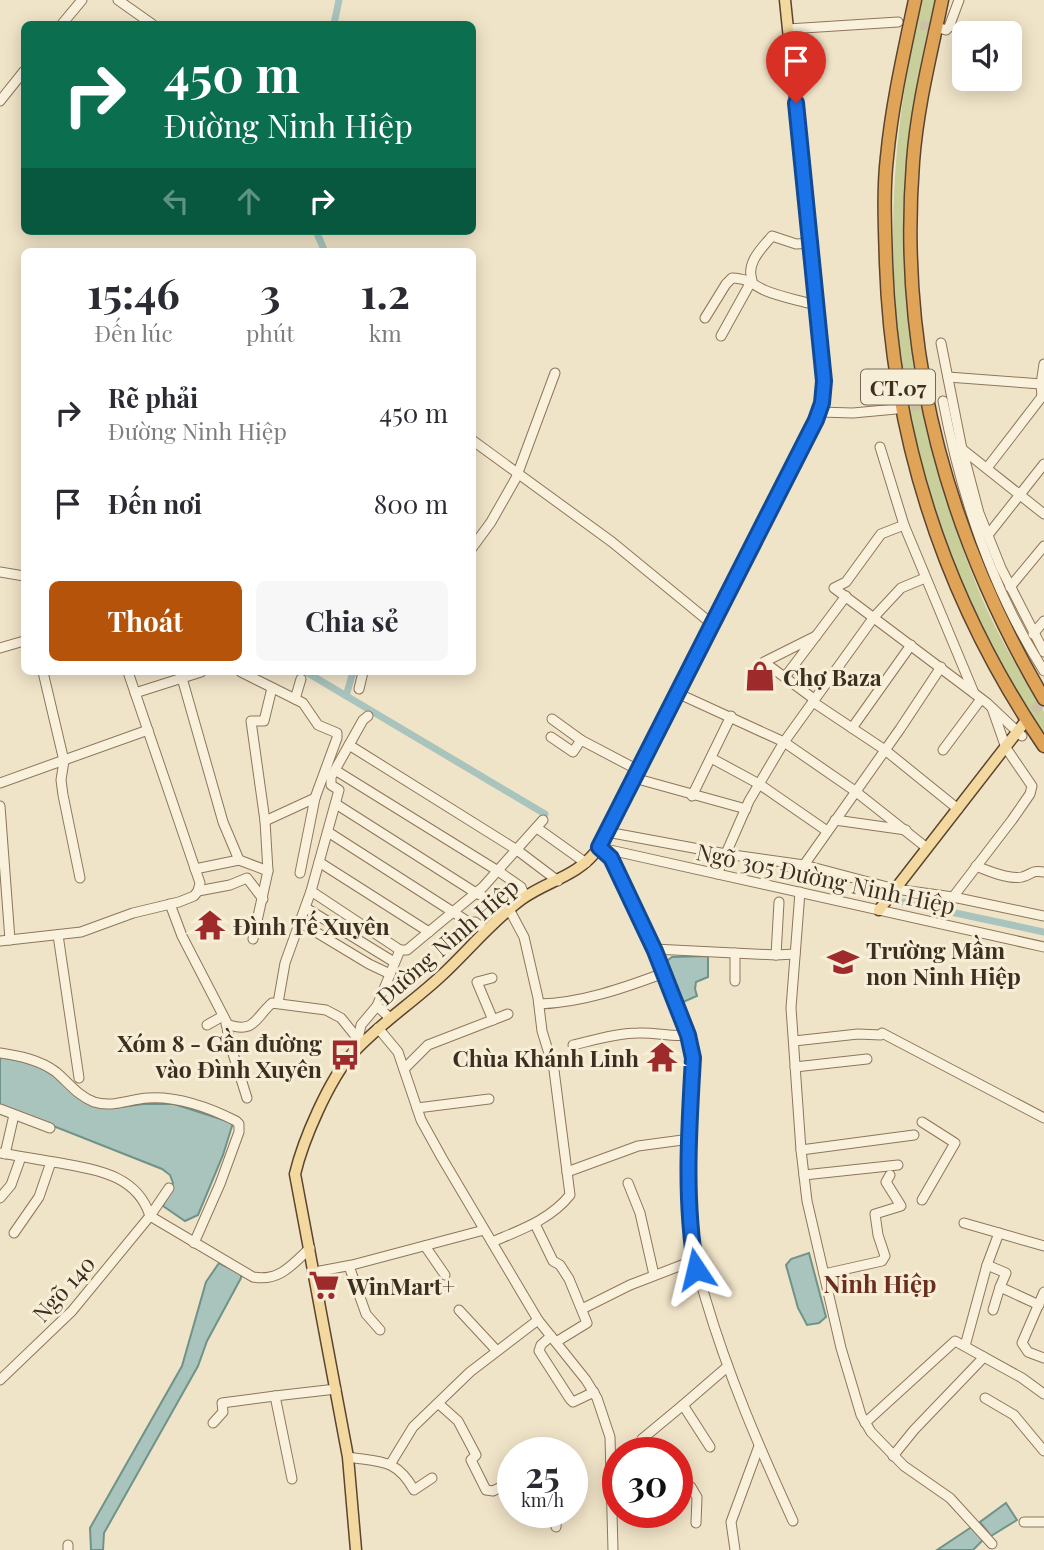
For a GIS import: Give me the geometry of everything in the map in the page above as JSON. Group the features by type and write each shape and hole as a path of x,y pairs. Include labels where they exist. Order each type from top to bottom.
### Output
{"highway":[{"name":"CT.07","path":"915,0 898,77 887,159 885,239 888,316 896,376 918,478 937,539 990,660 1044,746"},
{"name":"CT.07","path":"942,0 924,83 913,162 915,316 923,376 944,474 963,534 1014,648 1044,699"}],"main road":[{"name":"Đường Ninh Hiệp","path":"356,1550 348,1458 295,1174 301,1149 328,1093 350,1056 378,1028 438,979 509,909 586,863 599,847 819,412 824,381 785,0"},
{"path":"879,909 1023,730"}],"street":[{"path":"64,21 82,0"},
{"path":"118,0 148,21"},
{"path":"940,29 946,30 949,27 959,0"},
{"path":"788,29 898,22"},
{"path":"0,101 21,75"},
{"path":"808,303 761,288 752,280 749,272 752,263 772,236 796,244 811,243"},
{"path":"705,318 732,278 752,280"},
{"path":"721,336 752,280"},
{"path":"941,343 948,377 943,401 953,455 980,537 1020,628 1044,671"},
{"path":"987,468 1043,393 1044,366"},
{"path":"476,543 491,522 518,473 555,373"},
{"path":"948,377 1043,393"},
{"path":"943,401 962,449 979,513 1010,587 1044,652"},
{"path":"819,412 853,413 896,409"},
{"path":"476,443 612,542 712,624"},
{"path":"880,447 904,525 978,696"},
{"path":"962,449 1044,514"},
{"path":"988,535 1044,464"},
{"path":"904,525 881,534 846,582 834,588 1023,730"},
{"path":"1010,587 1044,546"},
{"path":"0,572 21,576"},
{"path":"717,874 746,809 784,742 874,617 901,587 925,578"},
{"path":"785,677 846,596"},
{"path":"1033,634 1044,621"},
{"path":"816,636 764,662 814,701 885,750 958,809"},
{"path":"0,649 21,642"},
{"path":"852,728 911,645"},
{"path":"804,865 941,667"},
{"path":"44,675 64,761 61,780 63,795 80,877"},
{"path":"0,806 5,941 81,932 132,913 194,896 200,883 129,675"},
{"path":"135,694 191,675"},
{"path":"247,675 303,703 318,725 337,733 315,798 300,873"},
{"path":"359,689 362,675"},
{"path":"181,678 207,773 239,860"},
{"path":"295,699 301,679"},
{"path":"253,939 268,871 265,821 251,721 264,721 272,688"},
{"path":"677,693 784,742 855,791 927,848"},
{"path":"943,750 978,696"},
{"path":"953,897 1030,794 1032,786 1006,748 992,708"},
{"path":"207,1025 224,1020 238,1028 249,1026 275,1003 285,963 306,908 336,804 339,790 331,785 335,770 363,720 368,716"},
{"path":"692,796 731,716"},
{"path":"552,719 636,774 692,796 746,809"},
{"path":"0,783 148,730"},
{"path":"551,737 573,751 581,740"},
{"path":"349,745 517,850 558,881"},
{"path":"710,758 759,785 827,831"},
{"path":"335,770 498,871 521,887 525,897"},
{"path":"265,821 315,798"},
{"path":"336,804 476,893 509,909 524,937 539,1004 542,1031 554,1070 570,1195 562,1205 535,1224 492,1242"},
{"path":"835,820 906,830"},
{"path":"311,891 400,950 407,950 476,893 540,824 586,863"},
{"path":"328,832 486,931"},
{"path":"607,832 804,865 895,888 1044,916"},
{"path":"599,847 611,858 654,949 688,1035 693,1058 690,1224 695,1260 727,1367 793,1521"},
{"name":"Ngõ 305 Đường Ninh Hiệp","path":"599,847 1044,947"},
{"path":"195,869 239,860 268,871"},
{"path":"319,862 429,932"},
{"path":"976,866 1008,876 1021,877 1033,870 1044,872"},
{"path":"198,891 230,885 247,878 263,899"},
{"path":"800,892 791,1008 801,1150 841,1348 861,1415 870,1432 893,1456 950,1498 992,1544"},
{"path":"776,955 779,902"},
{"path":"170,904 182,936 224,1020 247,1098"},
{"path":"306,908 394,962"},
{"path":"301,923 390,974"},
{"path":"58,935 79,1078"},
{"path":"654,949 795,954"},
{"path":"350,1056 357,1046 362,1025 377,1006 400,950"},
{"path":"735,953 736,981"},
{"path":"539,1004 565,1003 636,984 664,973"},
{"path":"492,978 477,982 493,1020"},
{"path":"275,1003 326,1010 341,1018 358,1039"},
{"path":"377,1006 390,1018"},
{"path":"404,1069 428,1045 508,1014"},
{"path":"378,1028 398,1052 421,1120 484,1230 538,1320 594,1392 610,1437 613,1550"},
{"path":"573,1045 634,1033 651,1032 673,1037 688,1035"},
{"path":"794,1041 881,1034 1044,1118"},
{"path":"0,1053 18,1056 45,1066 83,1096 95,1102 116,1104 149,1098 176,1100 197,1105 236,1121 239,1124 239,1132 220,1184 194,1242"},
{"path":"795,1067 867,1059"},
{"path":"417,1108 489,1099"},
{"path":"0,1109 50,1128"},
{"path":"14,1115 2,1153 100,1170 121,1179 137,1191 146,1203 150,1216 253,1277 272,1278 283,1273 310,1248"},
{"path":"922,1122 955,1143 922,1200"},
{"path":"801,1150 914,1135"},
{"path":"567,1172 638,1146 690,1139"},
{"path":"0,1198 11,1185 21,1157"},
{"path":"14,1233 39,1197 51,1162"},
{"path":"804,1175 898,1165"},
{"path":"824,1274 882,1261 885,1256 875,1214 901,1206 886,1182 890,1175"},
{"path":"628,1183 640,1213 654,1275"},
{"name":"Ngõ 140","path":"0,1380 72,1311 150,1216 169,1188"},
{"path":"964,1223 1044,1246"},
{"path":"535,1224 553,1261 560,1265 587,1323 541,1345 539,1351 573,1402 594,1392"},
{"path":"315,1272 349,1266 484,1230"},
{"path":"965,1346 987,1265 999,1233"},
{"path":"425,1246 445,1275"},
{"path":"582,1308 654,1275 695,1260"},
{"path":"987,1265 1006,1273 993,1310"},
{"path":"349,1266 366,1314 380,1330"},
{"path":"1000,1287 1039,1305"},
{"path":"1044,1292 1023,1343 1028,1352 1044,1358"},
{"path":"459,1310 497,1351"},
{"path":"391,1463 413,1427 470,1372 538,1320"},
{"path":"865,1423 956,1341 1022,1378 1044,1394"},
{"path":"893,1456 984,1357"},
{"path":"644,1437 727,1367"},
{"path":"213,1423 223,1412 222,1403 336,1389"},
{"path":"275,1396 292,1479"},
{"path":"985,1398 1014,1415 1044,1451"},
{"path":"439,1404 458,1421 477,1455 471,1460 486,1490 497,1489"},
{"path":"683,1405 710,1447"},
{"path":"735,1550 731,1522 759,1446"},
{"path":"348,1458 391,1463 408,1479 414,1490 432,1478"},
{"path":"693,1490 697,1497 696,1523"},
{"path":"1024,1522 1044,1522"}],"green space":[{"path":"922,0 935,0 919,75 909,147 904,218 906,288 914,358 927,428 946,499 981,596 1017,667 1044,712 1044,733 994,649 954,562 924,472 904,380 894,286 894,192 903,96"}],"water":[{"path":"708,956 708,977 696,982 697,996 681,1003 667,968 668,960 672,957"},
{"path":"0,1057 36,1064 57,1078 77,1097 114,1108 174,1104 233,1123 198,1215 185,1221 163,1206 173,1183 170,1175 162,1169 0,1105"},
{"path":"809,1253 826,1317 819,1323 807,1325 798,1308 786,1265 791,1259"},
{"path":"219,1263 241,1274 241,1278 207,1341 198,1366 104,1533 103,1550 91,1550 90,1528 182,1366 206,1282"},
{"path":"1006,1503 1017,1520 991,1536 980,1522"},
{"path":"973,1526 983,1540 973,1550 937,1550"}],"waterway":[{"path":"335,21 339,0"},
{"path":"318,235 323,248"},
{"path":"311,675 545,814"},
{"path":"346,696 352,675"},
{"path":"904,902 1044,932"}],"tunnel":[{"path":"907,23 940,28"},
{"path":"898,409 935,402"},
{"path":"1024,723 1044,699"}],"place":[{"name":"Chợ Baza","path":"760,676"},
{"name":"Đình Tế Xuyên","path":"210,925"},
{"name":"Trường Mầm non Ninh Hiệp","path":"843,962"},
{"name":"Xóm 8 - Gần đường vào Đình Xuyên","path":"345,1055"},
{"name":"Chùa Khánh Linh","path":"662,1057"},
{"name":"WinMart+","path":"324,1285"}],"district":[{"name":"Ninh Hiệp","path":"880,1283"}],"route":[{"path":"696,1269 688,1178 693,1058 689,1039 655,951 611,858 599,847 816,420 822,403 824,381 796,103"}]}
